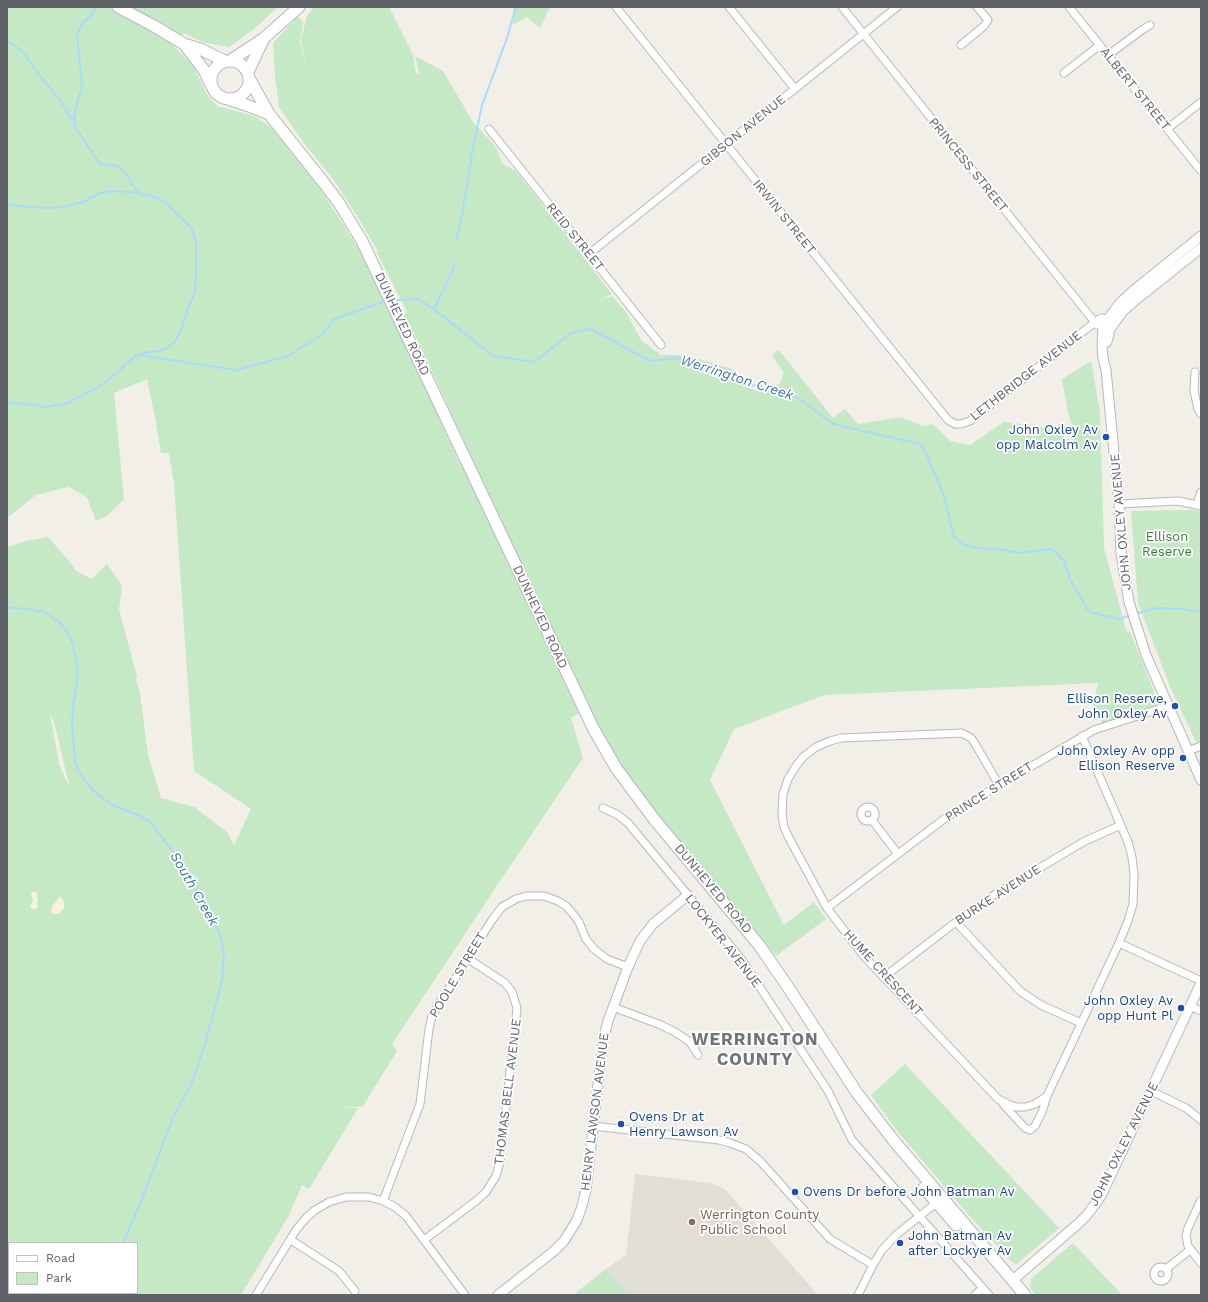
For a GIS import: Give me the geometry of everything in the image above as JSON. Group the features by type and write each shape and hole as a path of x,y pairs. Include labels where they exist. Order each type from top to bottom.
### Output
{"main road":[{"path":"118,7 184,44 241,64 248,75"},
{"path":"212,87 210,79 218,64 228,60 263,39 299,7"},
{"path":"184,44 204,70 217,94 227,99 236,98 243,94 248,87 248,75 263,39"},
{"name":"DUNHEVED ROAD","path":"248,75 269,114 310,164 339,203 362,241 570,680 604,748 640,801 759,945 858,1093 894,1141 1013,1280"},
{"name":"DUNHEVED ROAD","path":"227,99 269,114"},
{"name":"DUNHEVED ROAD","path":"858,1093 863,1106 887,1141 936,1202 1001,1277 1019,1294"},
{"path":"930,1184 936,1202 951,1209"},
{"path":"1001,1277 1013,1280 1019,1294"}],"street":[{"name":"IRWIN STREET","path":"616,7 945,418 955,424"},
{"path":"729,7 795,89"},
{"name":"PRINCESS STREET","path":"842,7 1098,326 1109,324"},
{"name":"GIBSON AVENUE","path":"589,254 897,7"},
{"path":"961,45 984,26 988,20 977,7"},
{"name":"ALBERT STREET","path":"1069,7 1201,171"},
{"path":"1108,55 1150,25"},
{"path":"1064,73 1100,45"},
{"path":"1167,129 1200,103"},
{"name":"REID STREET","path":"489,129 661,345"},
{"path":"1109,324 1120,303 1131,293 1200,243"},
{"name":"LETHBRIDGE AVENUE","path":"955,424 970,421 1095,322"},
{"name":"JOHN OXLEY AVENUE","path":"1109,324 1102,346 1106,370 1119,504 1121,553 1129,602 1146,655 1201,780"},
{"path":"1195,372 1194,391 1198,409 1201,414"},
{"path":"1119,504 1178,501 1199,505 1201,492"},
{"name":"PRINCE STREET","path":"827,908 954,812 999,785 1094,730 1168,706"},
{"name":"HUME CRESCENT","path":"999,785 974,742 971,738 962,733 841,738 825,742 800,760 788,779 782,800 782,816 789,838 827,908 863,955 1025,1128 1032,1130 1042,1112 1047,1096 1118,943 1130,913 1135,885 1131,851 1082,736"},
{"path":"1188,751 1201,746"},
{"name":"LOCKYER AVENUE","path":"603,808 618,815 628,823 748,969 830,1095 852,1140 989,1295"},
{"path":"872,820 898,854"},
{"name":"BURKE AVENUE","path":"884,977 994,895 1085,841 1121,825"},
{"name":"POOLE STREET","path":"383,1202 420,1104 429,1029 432,1016 467,958 502,907 516,899 526,896 538,895 551,898 566,906 576,918 586,939 594,949 607,959 628,967"},
{"name":"HENRY LAWSON AVENUE","path":"498,1295 554,1252 564,1241 574,1225 584,1200 594,1126 603,1040 613,1006 637,946 649,929 658,920 688,895"},
{"path":"956,922 1020,991 1041,1005 1081,1023"},
{"path":"1118,943 1201,982"},
{"name":"THOMAS BELL AVENUE","path":"424,1240 486,1192 496,1176 500,1162 517,1008 512,992 505,984 467,958"},
{"name":"JOHN OXLEY AVENUE","path":"1013,1280 1074,1228 1087,1215 1101,1196 1201,982"},
{"path":"613,1006 669,1028 690,1042 698,1054"},
{"path":"1190,1006 1201,1011"},
{"path":"1151,1091 1186,1108 1201,1120"},
{"name":"HUME CRESCENT","path":"998,1098 1010,1105 1025,1107 1035,1104 1047,1096"},
{"path":"594,1126 719,1140 746,1149 761,1162 830,1239 873,1265"},
{"path":"256,1295 296,1230 315,1210 329,1202 346,1197 369,1197 383,1202 406,1216 465,1295"},
{"path":"1201,1200 1187,1232 1187,1241 1190,1250 1201,1263"},
{"path":"858,1295 878,1255 886,1245 936,1202"},
{"path":"291,1240 339,1271 355,1292"},
{"path":"1166,1269 1190,1250"},
{"path":"975,1295 983,1288"}],"shaded area":[{"name":"Werrington County Public School","path":"635,1174 711,1183 725,1189 818,1295 629,1295 606,1269 626,1255"}],"green space":[{"path":"7,7 278,7 253,30 229,47 205,43 184,33 174,47 193,65 206,93 217,106 254,116 272,128 319,187 360,251 394,316 460,465 462,465 579,713 571,718 583,758 392,1044 397,1051 363,1106 342,1108 358,1108 309,1189 302,1185 288,1217 241,1295 7,1295 7,547 26,541 48,537 76,571 92,579 107,564 122,586 119,609 137,677 136,679 140,694 148,755 161,798 194,807 227,832 234,845 251,809 194,771 174,484 169,453 161,453 147,379 114,393 124,499 107,516 96,521 87,497 68,487 36,495 7,518","holes":["50,713 54,722 70,788 59,765"]},
{"path":"314,7 389,7 413,55 416,72 420,75 415,56 443,71 473,122 495,146 503,164 516,171 612,294 599,301 612,296 626,312 641,340 661,355 686,355 728,367 741,376 747,388 763,392 780,383 784,373 772,355 779,350 833,418 845,409 858,424 900,417 923,426 933,424 950,441 970,445 1004,422 1032,425 1053,430 1072,442 1076,437 1068,413 1062,379 1091,361 1100,413 1104,548 1127,633 1130,632 1157,699 1156,705 1102,723 1093,704 1098,683 824,695 734,729 710,780 784,925 814,902 826,919 776,956 648,804 610,747 496,511 420,345 404,314 407,312 377,253 378,251 333,179 303,142 279,107 273,43 298,16 303,23 300,42 306,66 301,40 307,16"},
{"path":"513,7 550,7 540,28 527,17 513,25"},
{"name":"Ellison Reserve","path":"1195,510 1201,512 1201,741 1196,742 1171,689 1138,603 1131,511"},
{"path":"905,1064 1059,1228 1017,1264 1013,1263 966,1212 898,1132 871,1095"},
{"path":"1073,1243 1122,1295 1036,1295 1030,1288 1031,1279"},
{"path":"606,1269 629,1295 573,1295"}],"sand":[{"path":"32,892 37,894 38,907 34,910 30,907 33,900 31,894"},
{"path":"60,896 64,902 64,908 60,913 51,913 52,907"}],"waterway":[{"path":"96,7 92,14 82,24 77,35 82,86 75,111 75,127 100,164 118,166 127,175 138,193"},
{"path":"456,240 462,216 472,153 482,105 506,41 516,7"},
{"path":"7,40 24,53 74,121"},
{"name":"South Creek","path":"7,204 48,208 62,207 83,202 98,194 111,191 131,192 152,196 165,202 191,227 196,242 196,274 194,295 189,305 181,330 174,343 163,350 136,356 100,386 65,404 47,407 7,402"},
{"path":"434,309 453,270 454,263"},
{"name":"Werrington Creek","path":"394,300 418,299 434,309 493,356 534,362 571,333 591,329 650,361 677,358 720,372 739,382 794,395 833,424 920,444 926,453 943,493 954,537 964,545 1019,553 1052,549 1064,561 1070,579 1089,612 1119,619 1131,615"},
{"name":"Werrington Creek","path":"139,355 236,370 288,356 323,334 334,319 386,301"},
{"name":"South Creek","path":"7,607 44,612 57,620 64,627 71,639 77,662 78,676 73,705 72,726 75,760 78,770 88,785 99,796 113,805 143,817 152,824 182,864 192,881 202,906 216,925 221,938 224,956 222,981 206,1041 191,1085 173,1117 144,1194 123,1242"},
{"name":"Werrington Creek","path":"1135,614 1156,608 1183,609 1201,612"}],"place":[{"name":"John Oxley Av opp Malcolm Av","path":"1106,437"},
{"name":"Ellison Reserve, John Oxley Av","path":"1175,706"},
{"name":"John Oxley Av opp Ellison Reserve","path":"1183,758"},
{"name":"John Oxley Av opp Hunt Pl","path":"1181,1008"},
{"name":"Ovens Dr at Henry Lawson Av","path":"621,1124"},
{"name":"Ovens Dr before John Batman Av","path":"795,1192"},
{"name":"Werrington County Public School","path":"692,1222"},
{"name":"John Batman Av after Lockyer Av","path":"900,1243"}],"district":[{"name":"WERRINGTON COUNTY","path":"755,1050"}]}
